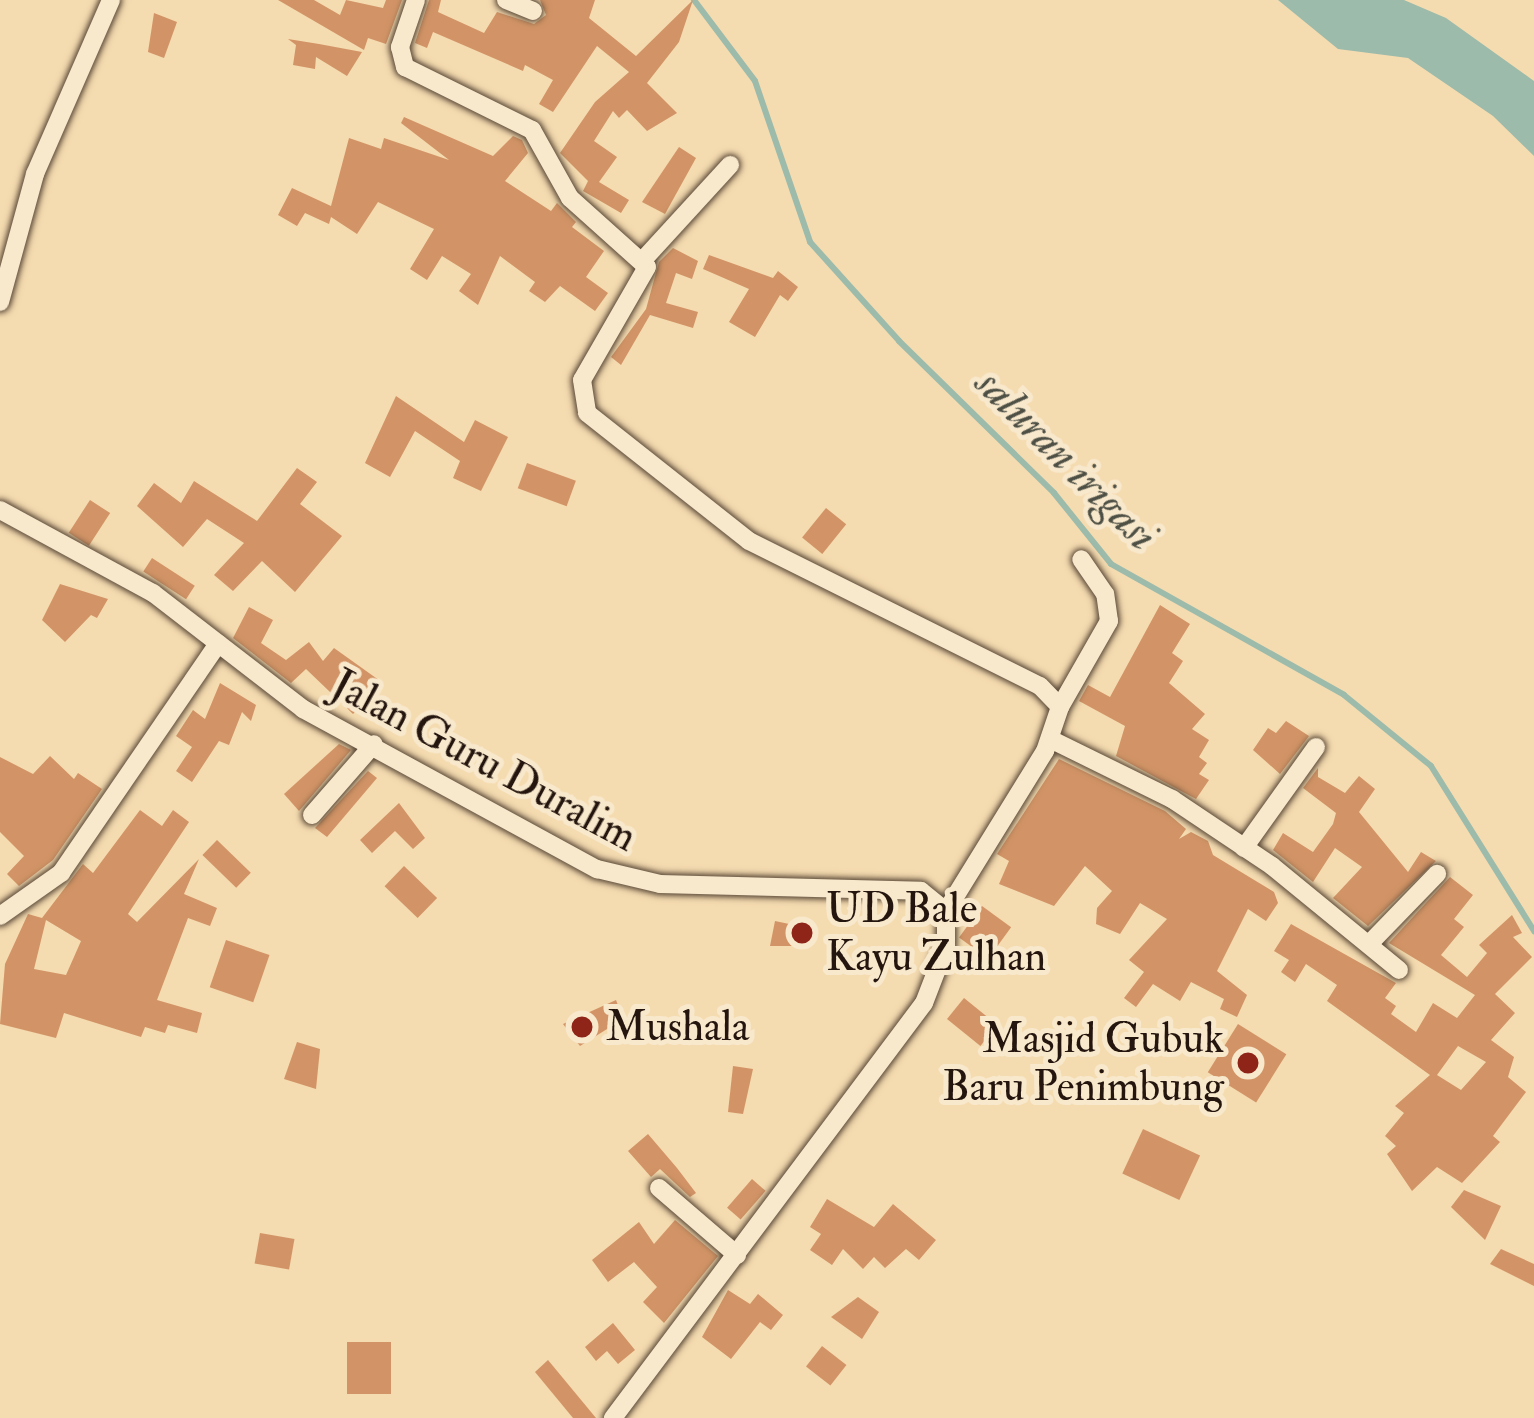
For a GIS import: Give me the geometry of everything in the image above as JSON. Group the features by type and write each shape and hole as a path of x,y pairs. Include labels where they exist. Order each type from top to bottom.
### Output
{"street":[{"path":"0,302 35,174 111,0"},
{"path":"416,0 400,47 405,67 532,130 562,189 643,260"},
{"path":"506,0 533,11"},
{"path":"730,165 643,260 642,282 580,385 587,413 749,541 1040,686 1060,707"},
{"name":"Jalan Guru Duralim","path":"0,510 128,578 303,709 622,879 921,891 946,911"},
{"path":"613,1418 924,1003 946,946 946,911 1052,740 1060,707 1109,621 1106,594 1081,559"},
{"path":"0,916 61,873 218,644"},
{"path":"1052,740 1172,799 1371,942 1399,970"},
{"path":"312,815 374,744"},
{"path":"1244,848 1316,747"},
{"path":"1371,942 1437,874"},
{"path":"658,1188 737,1255"}],"shaded area":[{"path":"1278,0 1404,0 1446,18 1534,81 1534,156 1493,116 1408,58 1338,49"}],"building":[{"path":"278,0 314,0 340,15 346,0 383,8 386,0 402,0 386,44 368,38 364,50"},
{"path":"429,0 441,0 438,12 484,33 497,12 534,24 546,15 540,0 595,0 589,18 636,56 693,0 679,42 647,83 677,113 647,131 627,110 619,118 613,111 594,141 617,157 599,182 629,200 621,213 583,191 588,181 560,153 595,102 629,72 597,46 553,112 539,104 553,80 525,65 523,71 433,32 427,48 415,43"},
{"path":"154,13 177,22 164,58 148,52"},
{"path":"288,39 362,52 347,76 316,57 315,69 293,65 296,45"},
{"path":"404,117 493,156 513,136 522,140 528,153 505,181 551,211 557,203 576,222 572,227 604,251 586,277 608,293 595,311 560,286 545,302 529,291 535,282 500,256 478,305 459,291 471,274 442,256 427,280 410,269 434,229 378,202 357,234 331,217 329,224 305,213 297,226 278,215 292,188 331,206 349,138 381,149 384,138 449,160 401,123"},
{"path":"679,147 696,158 665,214 642,202"},
{"path":"673,248 698,261 692,279 676,273 666,303 698,312 693,328 650,315 621,365 611,357 646,309 659,262"},
{"path":"709,255 773,278 778,271 798,287 788,301 780,295 755,337 729,322 749,289 703,269"},
{"path":"396,396 464,442 475,420 508,437 481,491 453,478 460,461 415,431 390,477 365,463"},
{"path":"527,463 576,481 567,506 518,488"},
{"path":"297,468 317,482 300,504 342,536 295,592 262,561 233,591 214,575 244,543 207,519 183,547 137,506 154,483 181,503 194,481 257,521"},
{"path":"90,500 110,513 89,546 69,533"},
{"path":"826,508 846,524 822,554 802,538"},
{"path":"152,558 195,586 186,599 143,571"},
{"path":"60,584 108,599 97,618 91,615 65,642 42,620"},
{"path":"1160,605 1190,624 1172,653 1183,661 1169,683 1205,714 1192,729 1209,740 1199,757 1207,763 1199,774 1209,780 1196,799 1116,756 1125,726 1079,701 1088,685 1110,697"},
{"path":"249,607 273,620 261,643 286,660 309,642 323,661 334,648 383,683 353,714 306,669 291,683 233,638"},
{"path":"220,683 256,705 251,721 242,712 229,745 219,741 192,782 176,771 192,747 176,736 193,710 205,719"},
{"path":"1286,721 1309,736 1280,774 1253,750 1268,728 1276,733"},
{"path":"339,744 351,750 299,811 284,794"},
{"path":"50,756 74,779 78,773 102,789 53,860 19,886 7,874 24,856 0,832 0,757 33,774"},
{"path":"1059,759 1165,811 1186,829 1179,839 1191,832 1208,841 1213,855 1274,892 1278,903 1266,921 1248,909 1217,971 1247,995 1237,1017 1220,1009 1224,999 1191,982 1180,1001 1153,984 1136,1007 1124,998 1144,972 1129,960 1167,919 1140,903 1120,934 1096,924 1097,908 1112,891 1085,866 1054,906 999,884 1009,861 997,854"},
{"path":"1318,768 1318,777 1345,793 1359,776 1375,789 1359,812 1408,872 1421,852 1436,861 1368,926 1333,898 1362,867 1335,848 1313,882 1273,850 1283,833 1313,852 1333,824 1336,813 1303,788"},
{"path":"368,771 377,778 327,837 315,828"},
{"path":"399,803 425,838 413,849 395,831 372,853 360,840"},
{"path":"140,810 162,826 173,810 189,822 128,914 137,922 199,859 184,894 217,908 210,926 188,918 157,1000 202,1013 197,1033 168,1025 165,1033 145,1027 141,1037 64,1013 56,1038 0,1024 5,964 28,914 42,918 83,864 93,873","holes":["46,920 81,941 66,975 34,969"]},
{"path":"217,840 251,873 236,888 202,855"},
{"path":"404,866 437,898 418,918 385,886"},
{"path":"1450,877 1473,895 1454,919 1464,927 1441,955 1467,977 1487,953 1479,945 1512,915 1522,933 1513,937 1532,957 1495,994 1515,1013 1491,1040 1514,1057 1508,1077 1526,1092 1493,1136 1500,1142 1462,1183 1437,1167 1412,1191 1387,1154 1396,1146 1385,1136 1404,1113 1395,1106 1430,1075 1327,1001 1337,985 1306,964 1295,982 1281,972 1289,960 1274,951 1291,924 1396,983 1385,998 1396,1006 1391,1014 1416,1032 1433,1003 1457,1018 1475,995 1389,943","holes":["1458,1046 1486,1062 1461,1090 1437,1075"]},
{"path":"982,906 1011,927 988,959 959,938"},
{"path":"794,919 812,921 809,946 770,946 775,921 794,925"},
{"path":"226,940 269,955 253,1002 210,987"},
{"path":"964,998 997,1025 980,1046 947,1019"},
{"path":"616,1000 623,1019 580,1046 563,1024"},
{"name":"Masjid Gubuk Baru Penimbung","path":"1238,1024 1286,1054 1256,1103 1208,1072"},
{"path":"297,1042 320,1049 316,1089 284,1079"},
{"path":"733,1066 753,1069 743,1114 728,1112"},
{"path":"1143,1129 1200,1156 1179,1200 1122,1173"},
{"path":"648,1134 696,1193 690,1197 660,1169 651,1177 628,1151"},
{"path":"752,1179 766,1191 741,1219 727,1208"},
{"path":"1464,1190 1501,1206 1485,1240 1451,1207"},
{"path":"827,1199 874,1227 893,1204 936,1240 919,1260 906,1249 885,1268 874,1257 863,1269 843,1249 832,1265 810,1250 821,1234 810,1227"},
{"path":"675,1220 718,1256 664,1323 643,1302 657,1287 634,1262 608,1282 592,1260 639,1222 654,1244"},
{"path":"260,1233 294,1239 289,1270 255,1264"},
{"path":"1501,1249 1534,1264 1534,1286 1490,1264"},
{"path":"728,1290 750,1304 758,1294 783,1315 771,1330 760,1322 731,1359 702,1337"},
{"path":"858,1297 879,1312 862,1339 831,1317"},
{"path":"613,1323 635,1350 618,1364 607,1351 596,1361 585,1347"},
{"path":"347,1342 391,1342 391,1394 347,1394"},
{"path":"822,1346 846,1365 830,1386 806,1366"},
{"path":"548,1360 596,1418 573,1418 535,1372"}],"waterway":[{"name":"saluran irigasi","path":"694,0 755,81 810,242 899,341 1054,493 1111,564 1344,695 1431,766 1534,931"}],"place":[{"name":"UD Bale Kayu Zulhan","path":"802,933"},
{"name":"Mushala","path":"582,1027"},
{"name":"Masjid Gubuk Baru Penimbung","path":"1248,1063"}]}
